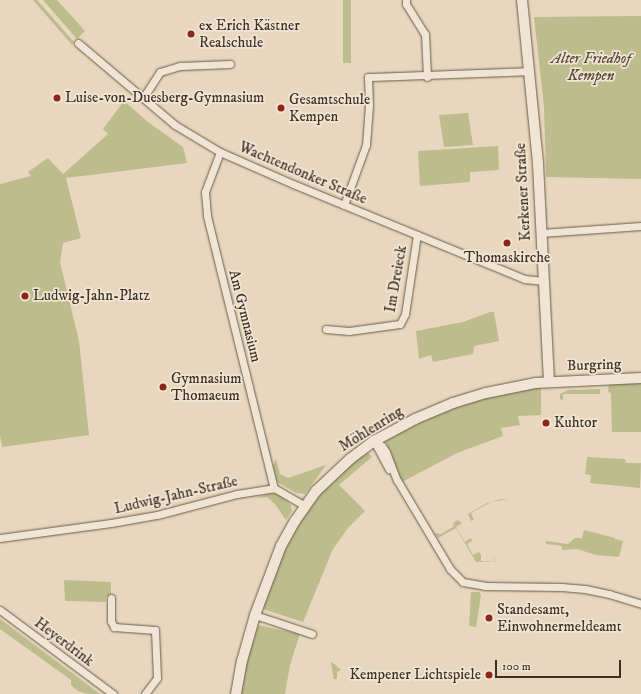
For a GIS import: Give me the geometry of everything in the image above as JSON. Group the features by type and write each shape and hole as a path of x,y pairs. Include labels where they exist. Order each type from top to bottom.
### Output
{"main road":[{"name":"Kerkener Straße","path":"522,0 538,164 549,382"},
{"name":"Burgring","path":"549,382 641,378"},
{"name":"Möhlenring","path":"236,694 242,661 255,615 281,546 305,506 334,473 374,441 415,418 453,403 495,391 549,382"}],"street":[{"path":"406,0 406,4 425,34 427,76"},
{"name":"Wachtendonker Straße","path":"78,43 175,125 220,152 344,205 525,279 544,281"},
{"path":"143,98 160,72 180,66 230,64"},
{"path":"344,205 366,144 369,105 368,78 530,71"},
{"name":"Am Gymnasium","path":"220,152 205,192 207,216 274,488"},
{"path":"541,233 641,226"},
{"name":"Im Dreieck","path":"326,329 350,331 400,324 405,314 417,235"},
{"path":"374,441 389,470 397,480 450,569 464,582 485,586 586,589 609,594 641,604"},
{"path":"274,488 305,506"},
{"name":"Ludwig-Jahn-Straße","path":"0,538 111,524 157,515 237,494 274,488"},
{"path":"111,598 111,621 114,628 155,630 156,678 145,694"},
{"name":"Heyerdrink","path":"0,610 113,694"},
{"path":"255,615 312,634"}],"green space":[{"path":"33,0 37,0 74,42 72,45"},
{"path":"43,0 57,0 85,31 77,39"},
{"path":"343,0 351,0 351,63 343,63"},
{"name":"Alter Friedhof Kempen","path":"641,16 641,179 546,177 544,107 534,17"},
{"path":"124,101 148,122 183,147 187,163 66,178 81,238 63,243 60,262 79,341 89,435 2,447 0,435 0,184 31,176 28,172 48,158 63,174 108,134 103,129"},
{"path":"468,113 473,145 444,147 439,115"},
{"path":"498,146 499,170 470,172 470,182 420,186 418,151"},
{"path":"490,312 494,312 499,341 474,346 473,354 433,362 431,355 419,359 416,331 463,322"},
{"path":"641,383 641,432 612,432 611,393 608,392 609,384"},
{"path":"541,386 541,415 518,416 520,425 501,428 503,436 457,453 402,482 387,447 386,439 452,408 496,394"},
{"path":"600,389 600,394 563,394 563,401 560,399 560,394 568,390"},
{"path":"367,452 372,457 339,485 365,511 348,528 333,549 303,622 263,609 261,607 281,557 301,518 328,485 346,467"},
{"path":"587,457 625,459 626,463 641,463 640,488 590,483 591,475 585,474"},
{"path":"276,459 280,474 288,478 326,465 305,494 296,493 277,482 273,466"},
{"path":"270,493 278,494 291,505 292,511 286,520 275,504 267,497 256,498"},
{"path":"501,499 508,499 491,502 471,513 474,520 471,521 468,514 487,503"},
{"path":"458,520 462,523 456,527 465,542 471,538 472,541 467,544 473,555 479,552 481,555 481,561 494,562 476,562 456,528 438,538 435,533 441,534 453,527 454,522"},
{"path":"584,530 623,541 619,557 596,555 577,549 562,550 562,546 546,544 546,541 568,544 575,538 582,538"},
{"path":"64,580 111,582 111,596 106,597 106,602 65,601"},
{"path":"471,592 479,592 481,595 476,627 469,626"},
{"path":"0,619 100,694 88,694 78,691 71,685 71,680 0,629"},
{"path":"258,625 300,634 290,665 285,694 240,694 246,662"},
{"path":"332,662 341,670 337,672 337,679 334,679 335,686 331,663"}],"place":[{"name":"ex Erich Kästner Realschule","path":"191,34"},
{"name":"Luise-von-Duesberg-Gymnasium","path":"57,98"},
{"name":"Gesamtschule Kempen","path":"281,108"},
{"name":"Thomaskirche","path":"507,243"},
{"name":"Ludwig-Jahn-Platz","path":"25,296"},
{"name":"Gymnasium Thomaeum","path":"163,387"},
{"name":"Kuhtor","path":"546,423"},
{"name":"Standesamt, Einwohnermeldeamt","path":"489,618"},
{"name":"Kempener Lichtspiele","path":"489,675"}]}
